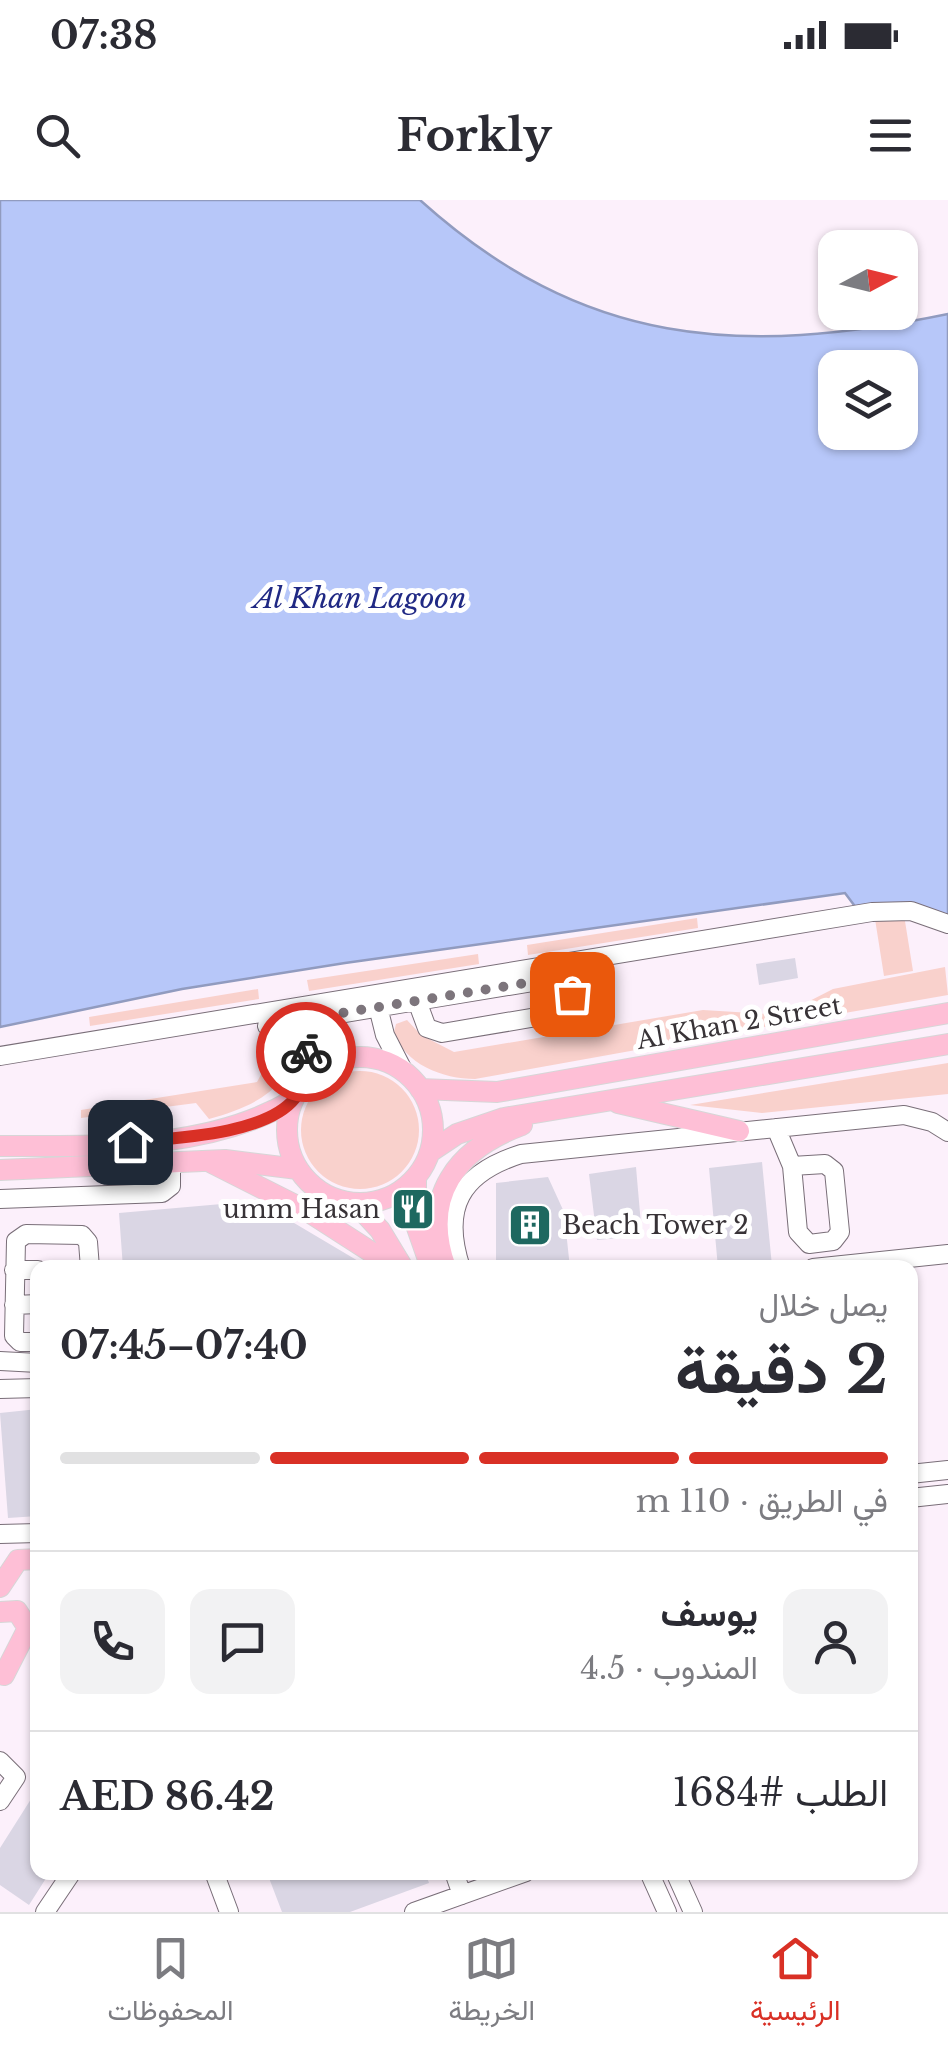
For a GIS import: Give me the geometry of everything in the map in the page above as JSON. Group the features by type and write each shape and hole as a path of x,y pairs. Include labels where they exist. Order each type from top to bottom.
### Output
{"main road":[{"name":"Al Khan 2 Street","path":"420,1089 497,1092 940,1014"},
{"path":"430,1152 488,1122 942,1045"},
{"path":"2,1151 203,1135 241,1126 296,1095 322,1068 353,1057 374,1058 404,1072 420,1089 432,1119 430,1152 416,1178 394,1196 356,1204"},
{"path":"296,1095 287,1135 298,1169 323,1193 356,1204 380,1230 399,1260"},
{"path":"607,1100 739,1131"},
{"path":"444,1260 438,1232 439,1207 461,1161 490,1137 576,1105"},
{"path":"0,1170 206,1160 262,1162 298,1169"},
{"path":"206,1160 310,1212 384,1260"},
{"path":"416,1178 416,1225 428,1260"},
{"path":"0,1587 18,1560"},
{"path":"0,1612 17,1610 28,1628 2,1678"},
{"path":"2,1678 30,1639"}],"street":[{"path":"0,1056 872,912 910,911 948,924"},
{"path":"267,1026 305,1019 569,976 572,988 566,1012 442,1033 424,1024 417,1001"},
{"path":"378,1008 385,1034 404,1072"},
{"path":"296,1095 305,1019"},
{"path":"461,1161 488,1154 904,1116 932,1122 948,1132"},
{"path":"776,1128 792,1166 800,1239 810,1244 833,1242 840,1232 833,1169 828,1164 792,1166"},
{"path":"460,1260 452,1225 465,1187 484,1169 534,1152"},
{"path":"0,1219 5,1199 162,1193 170,1186 171,1164"},
{"path":"30,1341 15,1338 16,1240 26,1234 82,1235 88,1242 89,1260"},
{"path":"890,1260 948,1254"},
{"path":"14,1270 30,1270"},
{"path":"14,1305 30,1304"},
{"path":"0,1361 30,1363"},
{"path":"0,1389 30,1388"},
{"path":"918,1473 948,1470"},
{"path":"918,1497 948,1494"},
{"path":"0,1534 30,1533"},
{"path":"0,1760 16,1775 0,1801"},
{"path":"45,1912 67,1880"},
{"path":"217,1880 229,1912"},
{"path":"459,1880 468,1893"},
{"path":"467,1880 468,1893"},
{"path":"414,1912 504,1880"},
{"path":"653,1880 667,1912"},
{"path":"678,1880 692,1912"}],"shaded area":[{"path":"904,915 913,971 884,976 875,919"},
{"path":"697,918 698,928 528,955 527,945"},
{"path":"478,954 479,964 309,991 307,980"},
{"path":"945,967 948,995 839,1014 790,1011 833,989"},
{"path":"258,989 259,999 90,1026 89,1017"},
{"path":"703,1010 820,1017 475,1079 426,1068 406,1053 394,1032 396,1024 407,1020 421,1035 454,1052"},
{"path":"280,1039 291,1039 295,1045 285,1074 265,1095 239,1109 209,1119 196,1103 81,1118 81,1110 257,1082"},
{"path":"948,1063 948,1094 762,1113 690,1105"},
{"path":"360,1071 383,1076 402,1088 414,1107 419,1130 414,1153 402,1172 383,1184 360,1189 337,1184 318,1172 306,1153 301,1130 306,1107 318,1088 337,1076"}],"water":[{"name":"Al Khan Lagoon","path":"0,200 420,200 481,249 542,286 604,312 667,328 733,336 918,330 918,319 948,314 948,917 857,909 845,893 182,989 0,1027"}],"building":[{"path":"795,958 798,978 759,985 756,964"},
{"path":"762,1162 771,1260 717,1260 709,1168"},
{"path":"636,1167 642,1236 597,1240 589,1174"},
{"name":"Beach Tower 2","path":"548,1177 564,1212 569,1260 496,1260 496,1183"},
{"path":"257,1201 357,1260 122,1260 119,1213"},
{"path":"30,1410 30,1517 8,1518 0,1413"},
{"path":"30,1801 30,1880 45,1880 29,1905 0,1885 0,1848"},
{"path":"270,1880 429,1883 350,1912 282,1912"}],"way so far":[{"path":"306,1052 305,1019 569,976 572,994"}],"place":[{"name":"umm Hasan","path":"413,1209"},
{"name":"Beach Tower 2","path":"530,1225"}],"route":[{"path":"130,1142 222,1132 259,1119 294,1100 306,1052"}]}
